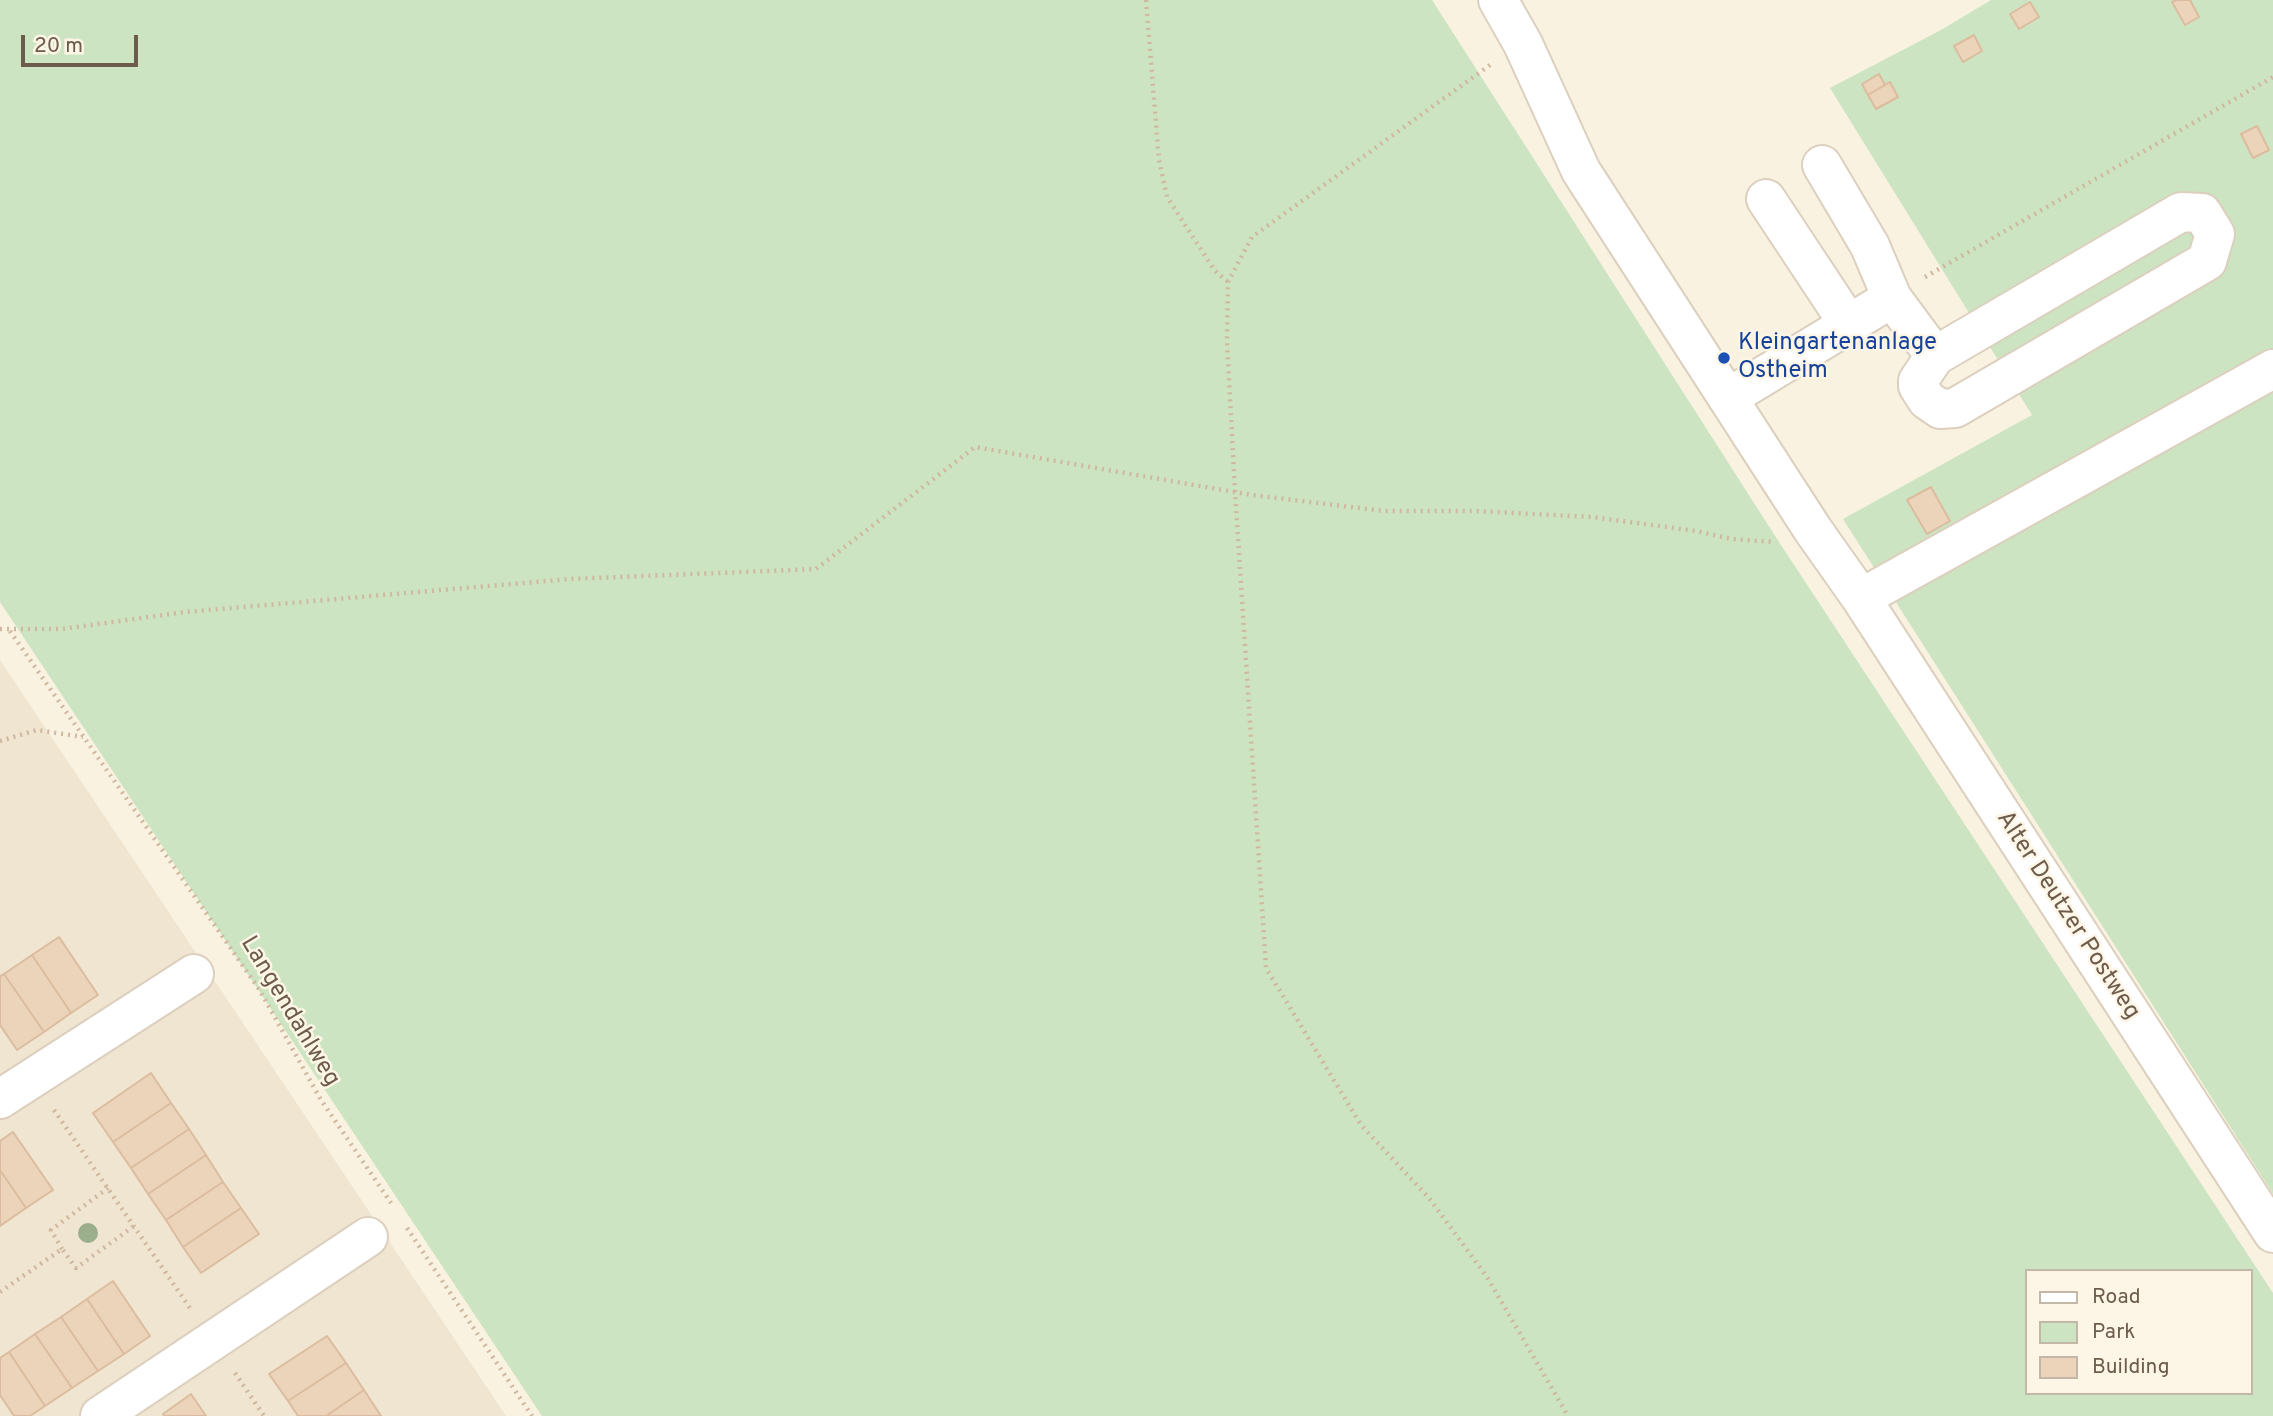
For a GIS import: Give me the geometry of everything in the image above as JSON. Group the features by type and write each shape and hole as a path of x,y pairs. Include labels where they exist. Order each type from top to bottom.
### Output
{"street":[{"name":"Alter Deutzer Postweg","path":"1498,0 1523,44 1581,171 2273,1233"},
{"path":"1822,165 1870,246 1892,298 1935,356"},
{"path":"1766,199 1848,323"},
{"path":"2181,212 2202,213 2215,234 2207,261 1955,408 1940,409 1927,400 1918,386 1918,381 1935,356 2181,212"},
{"path":"1729,397 1892,298"},
{"path":"1861,598 2273,369"},
{"path":"0,1099 194,974"},
{"path":"100,1416 368,1237"}],"path":[{"path":"1146,0 1159,160 1167,197 1215,271 1227,282"},
{"path":"1497,60 1252,237 1227,282 1227,341 1266,968 1361,1125 1429,1198 1487,1277 1568,1416"},
{"path":"1892,298 1954,259 2273,76"},
{"path":"0,629 62,629 185,612 570,579 816,569 975,447 1235,492 1384,511 1476,511 1592,517 1696,531 1732,539 1780,542"},
{"name":"Langendahlweg","path":"9,630 259,989 321,1100 391,1203"},
{"path":"0,741 37,730 83,737"},
{"path":"32,1078 264,1416"},
{"path":"108,1188 51,1230 62,1249 76,1268 134,1226"},
{"path":"406,1226 532,1416"},
{"path":"0,1292 62,1249"}],"shaded area":[{"path":"0,660 506,1416 0,1416"}],"green space":[{"path":"0,0 1432,0 1779,542 2273,1293 2273,1416 542,1416 0,602"},
{"path":"1991,0 2273,0 2273,1194 1843,519 2032,415 1830,88 1941,30"}],"building":[{"path":"2190,0 2199,17 2185,25 2172,2"},
{"path":"2030,2 2039,17 2019,29 2010,14"},
{"path":"1974,35 1982,51 1963,62 1954,46"},
{"path":"1879,74 1885,85 1868,95 1862,84"},
{"path":"1890,82 1898,97 1876,109 1868,95"},
{"path":"2257,126 2269,150 2253,158 2241,134"},
{"path":"1931,487 1950,521 1927,534 1907,500"},
{"path":"59,937 98,995 71,1013 32,955"},
{"path":"32,955 71,1013 44,1032 4,974"},
{"path":"4,974 44,1032 17,1050 0,1025 0,976"},
{"path":"151,1073 171,1103 113,1142 93,1113"},
{"path":"171,1103 189,1129 131,1168 113,1142"},
{"path":"189,1129 206,1155 148,1194 131,1168"},
{"path":"13,1132 53,1190 26,1208 0,1170 0,1141"},
{"path":"206,1155 223,1182 166,1220 148,1194"},
{"path":"0,1170 26,1208 0,1226"},
{"path":"223,1182 241,1208 183,1247 166,1220"},
{"path":"241,1208 259,1234 201,1273 183,1247"},
{"path":"113,1281 150,1336 124,1354 87,1299"},
{"path":"87,1299 124,1354 98,1371 61,1317"},
{"path":"61,1317 98,1371 72,1388 35,1334"},
{"path":"35,1334 72,1388 45,1406 9,1352"},
{"path":"327,1336 346,1363 288,1401 269,1374"},
{"path":"9,1352 45,1406 30,1416 14,1416 0,1395 0,1358"},
{"path":"346,1363 364,1390 326,1416 298,1416 288,1401"},
{"path":"364,1390 381,1416 326,1416"},
{"path":"191,1394 206,1416 164,1416 163,1414"}],"place":[{"name":"Kleingartenanlage Ostheim","path":"1724,358"}]}
